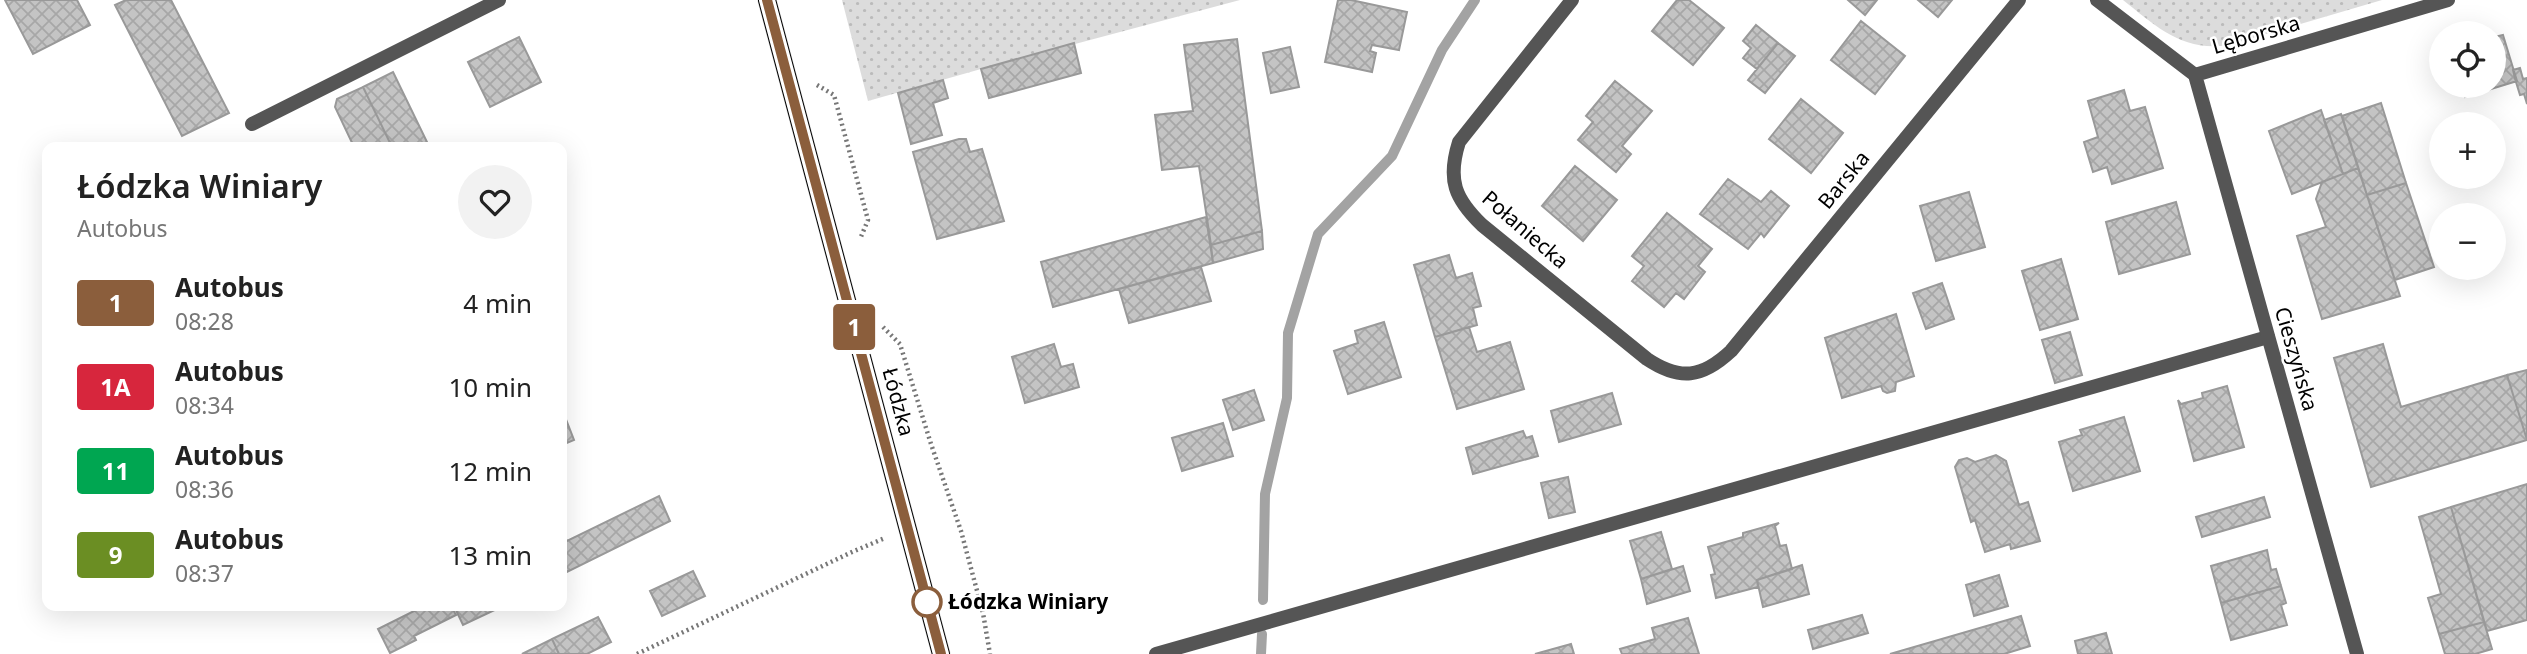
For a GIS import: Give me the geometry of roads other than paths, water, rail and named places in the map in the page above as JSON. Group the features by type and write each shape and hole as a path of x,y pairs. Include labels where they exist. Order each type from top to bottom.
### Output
{"main road":[{"name":"Łódzka","path":"767,0 941,654"}],"street":[{"path":"252,124 499,0"},
{"name":"Połaniecka","path":"1572,0 1459,142 1453,160 1455,187 1468,212 1482,225 1647,359 1676,374 1691,374"},
{"name":"Barska","path":"1691,374 1707,370 1731,351 2019,0"},
{"name":"Lęborska","path":"2097,0 2195,75 2448,0"},
{"name":"Cieszyńska","path":"2195,75 2357,654"},
{"path":"1156,654 2268,337"}],"waterway":[{"path":"1263,600 1265,494 1287,398 1288,333 1318,234 1392,156 1442,50 1475,0"},
{"path":"1261,654 1262,634"}],"place":[{"name":"Łódzka Winiary","path":"927,602"}]}
